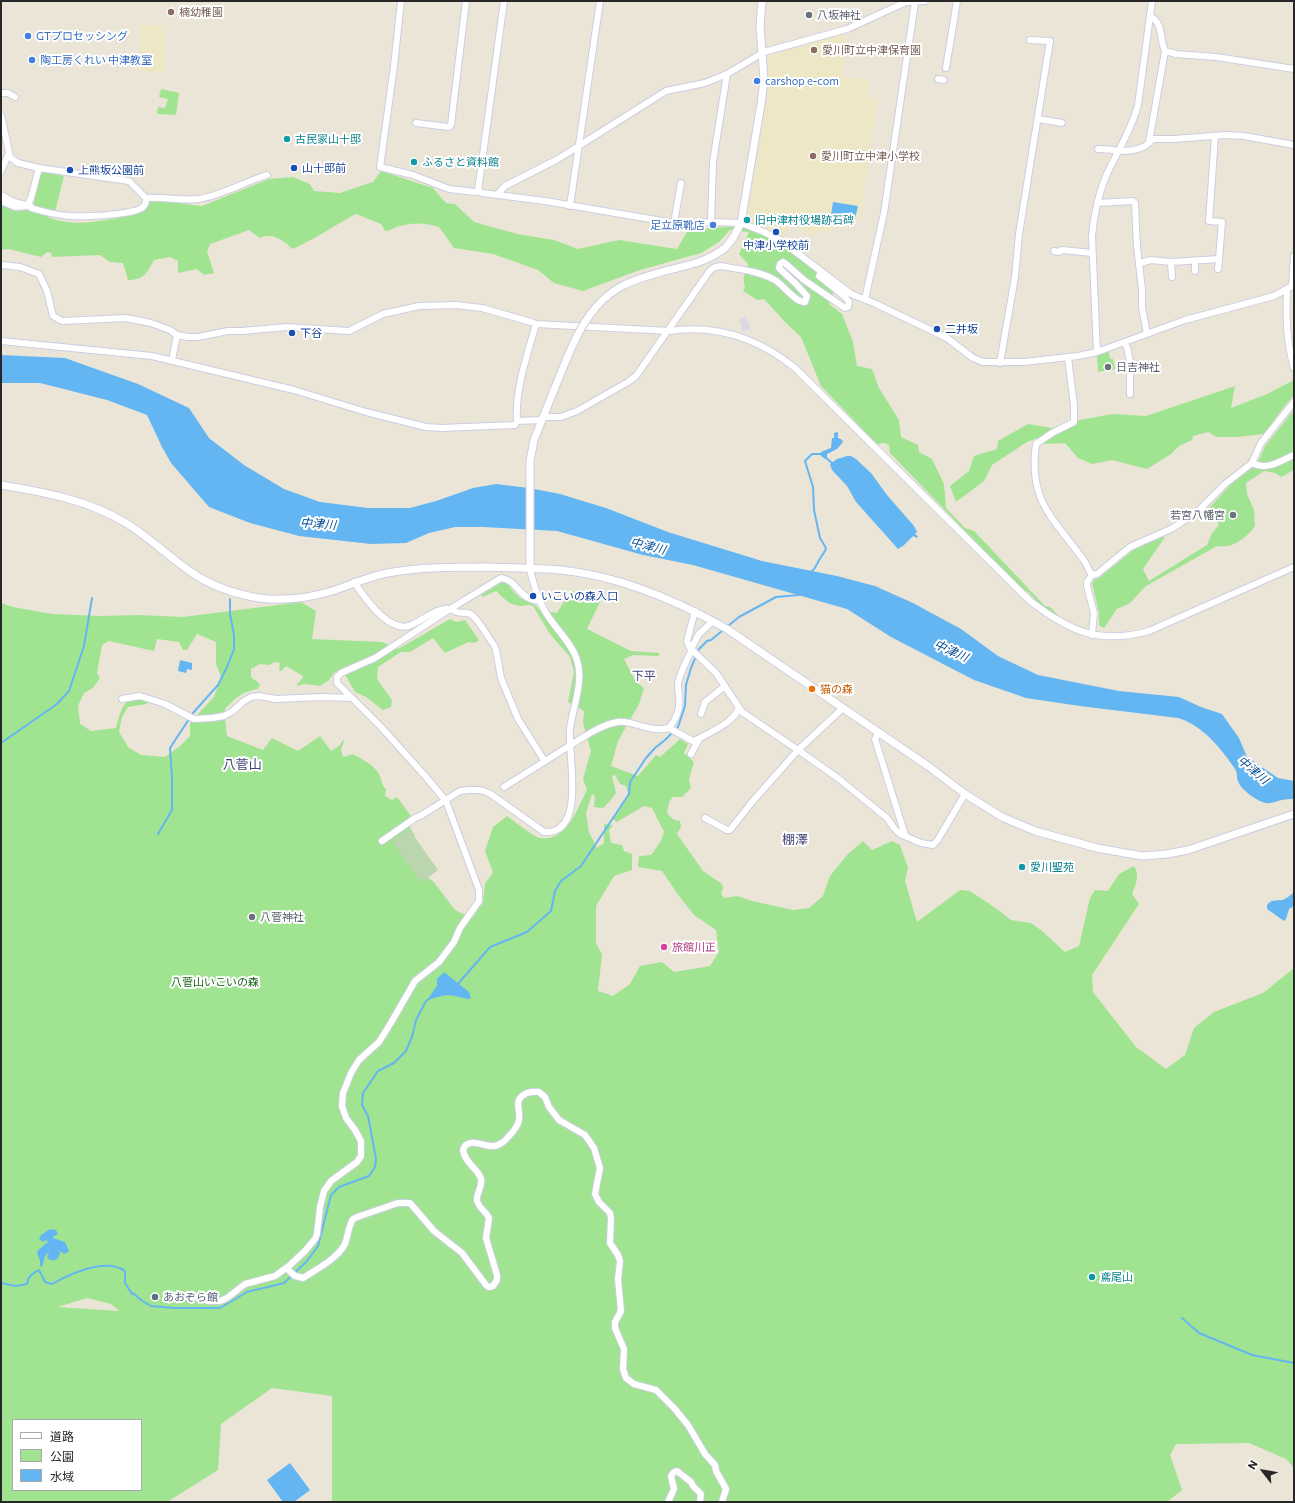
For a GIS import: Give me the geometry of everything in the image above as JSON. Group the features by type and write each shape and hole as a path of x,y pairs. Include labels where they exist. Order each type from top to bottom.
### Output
{"street":[{"path":"401,1 393,74 380,167 413,176 449,189 475,192 478,191 482,193 674,223 740,223 780,240 851,294 865,299 947,338 973,358 983,362 1024,362 1068,358 1097,352 1185,320 1274,296 1291,287"},
{"path":"416,123 449,127 451,125 466,1"},
{"path":"478,191 504,1"},
{"path":"570,206 580,146 600,1"},
{"path":"382,841 415,818 446,801 452,795 460,791 480,790 498,799 544,832 556,830 567,818 573,798 569,746 570,729 578,687 579,670 577,658 571,647 550,620 539,601 530,569 530,461 534,440 578,333 586,319 598,304 610,293 623,285 644,277 702,261 717,255 733,238 740,223 762,104 764,80 760,27 762,1"},
{"path":"497,195 505,186 532,174 580,146 666,91 705,83 727,74 762,55 764,52 847,29 912,2 925,1"},
{"path":"946,68 957,1"},
{"path":"1097,352 1092,253 1094,217 1106,176 1134,120 1138,106 1152,1"},
{"path":"865,299 884,213 912,2"},
{"path":"1149,142 1165,51 1158,23 1150,16"},
{"path":"1000,363 1050,41 1030,40"},
{"path":"1165,51 1176,54 1216,57 1294,69"},
{"path":"711,222 713,162 727,74"},
{"path":"1,93 8,93 15,97"},
{"path":"1,115 9,153 13,160 18,164 129,181 146,198 146,205 132,212 70,216 31,208 28,204 14,202 1,195"},
{"path":"1038,120 1062,123"},
{"path":"1098,150 1110,149 1119,151 1144,147 1153,139 1215,136 1244,136 1294,145"},
{"path":"1215,136 1209,221 1222,222 1218,269"},
{"path":"1,170 9,153"},
{"path":"28,204 39,168"},
{"path":"146,198 199,199 238,187 251,180 267,175"},
{"path":"674,223 679,186"},
{"path":"1,201 15,207 28,204"},
{"path":"1097,203 1133,201 1135,203 1137,247 1142,289 1142,307 1147,334"},
{"path":"1054,251 1059,252 1062,250 1092,253"},
{"path":"1294,256 1286,329 1294,368"},
{"path":"1140,263 1151,260 1171,262 1219,259"},
{"path":"1195,261 1195,271"},
{"path":"517,421 541,420 545,417 557,418 577,411 636,376 712,268 720,266 766,276 776,281 800,301 805,302 807,296 779,268 782,262 804,280 833,300 845,308 848,307 849,302 845,297 819,276 821,271"},
{"path":"1171,262 1172,277"},
{"path":"1,265 20,267 39,274 47,291 53,316 62,321 126,318 151,322 176,335 188,337 198,337 228,331 242,332 287,327 349,332 383,314 420,306 463,305 482,308 536,324 669,330 699,329 724,332 750,340 779,355 795,368 1030,601 1071,628 1092,634 1115,637 1136,635 1149,631 1294,567"},
{"path":"1,341 152,356 294,390 366,412 424,426 441,428 494,427 515,425 517,421 520,388 536,324"},
{"path":"172,360 176,335"},
{"path":"1124,342 1127,347 1132,371 1130,375 1130,394"},
{"path":"1068,358 1074,405 1074,422 1052,433 1036,444 1036,480 1039,495 1044,506 1056,525 1084,560 1092,575"},
{"path":"1092,634 1094,613 1087,586 1087,582 1092,575 1097,574 1130,548 1146,539 1173,528 1198,511 1225,484 1252,463 1261,443 1294,402"},
{"path":"1252,463 1258,466 1268,467 1294,455"},
{"path":"1,485 56,496 109,514 127,524 192,572 215,586 238,594 261,598 284,599 313,595 384,574 424,568 467,567 561,570 607,578 637,587 695,611 727,628 879,732 966,794 1002,817 1035,831 1097,848 1142,856 1167,854 1188,850 1294,814"},
{"path":"194,1296 214,1302 224,1300 241,1286 275,1276 288,1270 317,1234 320,1207 327,1185 352,1167 361,1156 361,1142 355,1130 346,1118 342,1106 343,1093 351,1073 359,1060 379,1042 415,981 439,962 454,942 460,928 479,902 479,890 446,801 381,727 337,683 337,677 341,673 376,658 450,609 502,578 509,579 530,600 539,601"},
{"path":"354,582 372,606 388,620 399,626 410,626 443,608 450,609 458,613 470,614 494,645 501,678 518,719 544,760"},
{"path":"695,611 688,641 692,650 716,673 742,712 839,779 887,818 900,834 921,843 933,845 966,794"},
{"path":"673,731 679,710 678,691 680,675 702,630 713,621"},
{"path":"701,714 705,702 724,686"},
{"path":"122,699 140,696 165,704 194,719 224,716 251,697 259,696 276,699 322,697 352,698"},
{"path":"504,787 544,760 594,731 619,722 643,728 673,731 693,741 727,722 739,708"},
{"path":"705,818 728,831 730,830 752,802 798,750 843,708"},
{"path":"879,732 875,739 905,835"},
{"path":"691,754 698,739"},
{"path":"288,1270 295,1276 303,1278 335,1256 344,1244 352,1221 356,1218 388,1206 405,1202 412,1205 427,1225 441,1238 462,1252 486,1285 493,1286 497,1280 497,1275 486,1238 489,1218 479,1206 477,1201 477,1193 482,1183 479,1175 467,1162 464,1154 464,1147 472,1143 491,1146 501,1143 509,1136 519,1122 518,1104 522,1096 530,1092 539,1092 545,1097 549,1107 559,1120 587,1138 594,1148 600,1164 595,1194 599,1202 610,1213 610,1243 620,1261 618,1279 621,1310 615,1328 624,1349 624,1374 631,1383 656,1390 680,1415 698,1440 705,1454 715,1465 716,1471 726,1490 722,1502"},
{"path":"668,1502 674,1490 671,1476 677,1471 691,1482 701,1494 700,1502"}],"shaded area":[{"path":"141,25 166,26 165,74 139,71"},
{"name":"愛川町立中津小学校","path":"843,34 846,36 842,76 870,80 867,97 878,99 859,222 834,218 831,233 819,230 816,236 790,224 783,238 769,228 753,223 748,213 768,96 768,56"},
{"path":"746,316 751,329 743,332 739,319"}],"green space":[{"path":"161,89 179,93 176,115 157,114 158,107 165,108 168,99 159,97"},
{"path":"381,171 433,188 446,203 455,204 474,222 517,234 554,240 578,249 619,240 677,249 687,232 725,227 749,229 770,237 806,263 835,288 829,304 842,314 853,342 857,366 872,369 879,388 899,420 901,437 918,445 919,452 932,459 944,484 946,508 965,528 974,531 1045,606 1050,607 1062,619 1042,607 1028,592 1022,590 890,453 889,445 884,443 877,444 821,386 801,337 764,299 757,300 743,291 745,287 744,275 748,264 739,254 749,232 730,230 719,242 701,253 640,270 583,291 554,283 538,270 493,254 454,248 439,227 425,224 415,224 405,225 385,231 381,224 356,214 293,249 278,238 265,236 260,238 249,230 210,244 207,251 214,273 204,275 197,269 178,273 178,261 170,257 154,260 144,275 138,279 128,280 123,263 110,262 100,255 52,257 51,253 47,252 41,257 9,249 1,250 1,204 16,210 33,208 38,213 56,220 78,223 90,222 135,214 146,199 202,206 269,179 293,177 310,184 314,191 340,193 373,182"},
{"path":"43,172 64,176 55,212 33,207 40,175"},
{"path":"1109,352 1110,359 1113,359 1115,369 1098,372 1097,355"},
{"path":"1294,380 1294,395 1264,434 1237,437 1216,437 1208,432 1193,436 1192,440 1179,446 1171,454 1147,469 1112,460 1092,464 1078,458 1065,443 1044,444 1038,438 1027,442 992,465 984,481 956,502 950,486 969,471 974,456 997,449 998,441 1028,424 1052,428 1080,420 1113,414 1146,416 1235,386 1231,408 1267,394"},
{"path":"1294,410 1294,472 1292,471 1281,477 1275,473 1264,471 1246,483 1247,494 1254,510 1255,526 1239,542 1228,546 1217,546 1146,586 1130,603 1117,609 1104,628 1099,625 1099,613 1092,583 1095,579 1099,578 1132,551 1160,537 1165,537 1143,569 1149,581 1207,545 1212,533 1219,525 1216,519 1208,517 1207,510 1235,480 1258,462 1265,446"},
{"name":"八菅山いこいの森","path":"502,582 507,583 517,595 535,605 539,610 557,613 571,590 600,602 587,629 631,651 659,653 659,656 633,655 624,659 636,682 644,688 639,704 618,741 611,766 638,776 656,755 660,757 680,739 688,744 684,753 694,762 689,779 691,788 682,797 673,797 669,802 667,813 674,820 680,821 681,827 677,834 703,871 722,884 723,888 721,894 724,898 737,896 752,901 793,910 809,908 823,896 830,876 847,855 863,841 872,850 892,841 900,845 908,868 905,881 917,922 960,890 970,891 1011,920 1031,923 1065,952 1079,946 1090,898 1095,890 1108,891 1119,874 1134,866 1137,876 1132,894 1139,904 1092,975 1093,992 1136,1047 1166,1069 1185,1055 1194,1028 1214,1012 1263,993 1294,968 1294,1468 1286,1459 1249,1443 1176,1444 1170,1455 1182,1490 1167,1502 332,1502 332,1396 272,1388 221,1424 218,1470 167,1502 1,1502 1,603 13,607 52,614 183,617 301,602 316,611 312,639 382,642 398,649 450,619 456,622 465,620 479,640 475,643 468,642 445,653 433,638 410,652 401,652 378,667 377,679 392,700 391,707 383,710 366,697 355,692 342,669 334,673 329,680 320,686 304,684 297,686 303,676 286,666 279,671 280,663 274,662 269,665 260,664 251,669 251,677 260,684 258,689 240,696 225,709 225,712 206,715 205,721 225,718 227,736 263,750 272,738 298,751 320,736 331,751 339,746 343,740 341,750 343,757 353,754 371,765 379,774 382,784 386,789 385,796 392,800 397,797 411,816 406,821 415,836 411,839 428,878 433,881 455,910 472,918 483,903 485,884 493,872 485,851 493,827 507,816 540,838 549,838 564,830 575,815 587,790 583,779 591,751 583,723 584,711 568,702 574,672 570,657 550,634 533,606 520,606 510,603 496,591 483,597 481,595","holes":["197,634 216,642 216,664 221,677 214,697 197,715 201,716 200,722 192,721 190,723 190,736 180,746 165,757 141,755 128,747 119,732 122,717 128,707 146,704 149,702 140,700 134,699 125,704 116,728 91,731 80,724 78,706 84,693 93,688 100,678 97,673 102,645 109,641 154,651 157,639 179,642 183,650 187,650","615,775 620,784 626,786 629,796 613,819 617,822 644,806 652,808 664,832 661,841 651,855 639,856 638,867 662,871 694,915 716,930 719,952 710,966 674,972 662,962 640,966 630,984 613,996 598,991 602,954 596,943 596,906 614,876 632,870 632,854 624,851 622,845 611,843 609,830 613,825 604,824 604,843 597,848 589,832 586,813 592,794 595,796 594,807 603,808 610,801 616,793 612,776","87,1298 111,1304 119,1311 58,1307"]},
{"path":"409,829 438,870 421,883 392,841"}],"water":[{"path":"833,202 858,206 855,219 831,215"},
{"name":"中津川","path":"1,355 65,358 138,384 189,408 209,438 244,465 284,489 320,502 368,508 410,508 473,488 496,484 529,488 560,494 606,508 668,532 762,561 837,576 875,586 913,603 961,629 998,656 1038,675 1119,691 1179,697 1201,707 1222,714 1239,738 1247,757 1278,778 1294,781 1294,799 1285,799 1268,803 1250,795 1239,784 1236,770 1217,745 1203,732 1187,721 1178,718 1026,698 974,680 891,637 847,609 693,565 643,555 557,531 455,527 429,533 406,543 371,544 299,536 250,523 209,507 171,463 147,415 107,400 40,383 1,383"},
{"path":"838,432 838,438 843,442 837,449 827,454 825,459 820,455 821,452 831,448 834,433"},
{"path":"851,456 856,459 871,473 887,495 914,526 917,532 915,534 918,536 917,538 913,536 898,549 856,502 847,486 832,470 830,464 837,459"},
{"path":"180,660 192,663 192,670 187,669 186,673 178,671"},
{"path":"1294,892 1294,906 1289,909 1284,921 1267,909 1267,905 1270,902 1282,900"},
{"path":"444,972 469,992 471,998 468,999 446,995 431,999 429,997 437,986 437,979"},
{"path":"50,1229 56,1230 58,1234 53,1238 65,1242 69,1251 65,1254 55,1249 60,1252 59,1257 56,1260 49,1260 47,1258 49,1252 45,1256 42,1267 40,1266 37,1253 38,1250 48,1242 46,1240 43,1242 39,1239 41,1235"},
{"path":"290,1463 310,1490 294,1502 283,1502 267,1480"}],"waterway":[{"path":"811,572 826,548 820,538 814,510 813,487 805,461 812,454 822,454"},
{"path":"825,457 832,463"},
{"path":"457,985 490,947 527,932 551,911 555,891 561,881 581,866 629,794 630,782 646,758 678,727 685,706 686,685 699,649 707,641 711,640 739,617 776,597 799,595"},
{"path":"1,743 57,704 69,691 84,646 92,598"},
{"path":"158,834 172,810 170,748 193,713 218,685 234,649 230,599"},
{"path":"1,1283 16,1286 27,1284 28,1279 39,1270 45,1282 52,1284 88,1268 98,1266 117,1267 125,1271 125,1283 132,1294 133,1293 151,1306 174,1308 220,1308 247,1292 284,1283 307,1261 318,1246 331,1195 339,1187 369,1176 375,1167 376,1159 368,1116 362,1105 363,1093 378,1071 394,1063 406,1051 412,1037 416,1020 426,1001 432,997"},
{"path":"1182,1318 1199,1333 1252,1355 1294,1363"}],"place":[{"name":"楠幼稚園","path":"171,12"},
{"name":"八坂神社","path":"809,15"},
{"name":"GTプロセッシング","path":"28,36"},
{"name":"愛川町立中津保育園","path":"814,50"},
{"name":"陶工房くれい 中津教室","path":"32,60"},
{"name":"carshop e-com","path":"757,81"},
{"name":"古民家山十邸","path":"287,139"},
{"name":"愛川町立中津小学校","path":"813,156"},
{"name":"ふるさと資料館","path":"414,162"},
{"name":"山十邸前","path":"294,168"},
{"name":"上熊坂公園前","path":"70,170"},
{"name":"旧中津村役場跡石碑","path":"747,220"},
{"name":"足立原靴店","path":"713,225"},
{"name":"中津小学校前","path":"776,232"},
{"name":"二井坂","path":"937,329"},
{"name":"下谷","path":"292,333"},
{"name":"日吉神社","path":"1108,367"},
{"name":"若宮八幡宮","path":"1233,515"},
{"name":"いこいの森入口","path":"533,596"},
{"name":"猫の森","path":"812,689"},
{"name":"愛川聖苑","path":"1022,867"},
{"name":"八菅神社","path":"252,917"},
{"name":"旅館川正","path":"664,947"},
{"name":"鳶尾山","path":"1092,1277"},
{"name":"あおぞら館","path":"155,1297"}],"district":[{"name":"下平","path":"644,676"},
{"name":"八菅山","path":"242,765"},
{"name":"棚澤","path":"795,840"}]}
